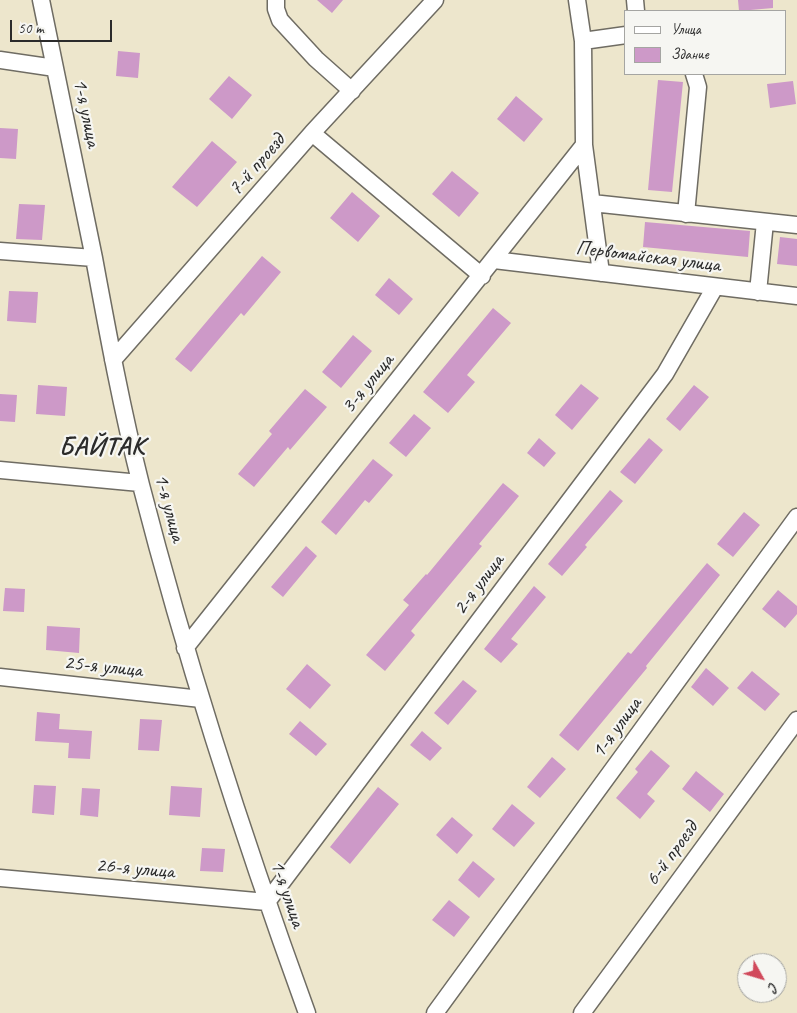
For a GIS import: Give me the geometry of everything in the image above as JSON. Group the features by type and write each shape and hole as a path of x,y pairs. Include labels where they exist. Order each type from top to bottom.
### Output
{"street":[{"name":"1-я улица","path":"41,0 113,360 140,483 185,648 201,699 267,902 307,1013"},
{"path":"276,0 276,8 280,20 316,59 352,91"},
{"name":"7-й проезд","path":"113,360 312,133 435,0"},
{"path":"577,0 583,41 584,145 601,273"},
{"path":"583,41 624,35"},
{"path":"0,60 55,68"},
{"path":"686,214 698,87 694,75"},
{"path":"312,133 482,276"},
{"name":"3-я улица","path":"185,648 584,145"},
{"path":"592,203 797,226"},
{"path":"758,292 765,222"},
{"path":"0,251 94,258"},
{"name":"Первомайская улица","path":"494,260 797,296"},
{"name":"2-я улица","path":"267,902 666,374 715,286"},
{"path":"0,470 140,483"},
{"name":"1-я улица","path":"435,1013 797,517"},
{"name":"25-я улица","path":"0,677 201,699"},
{"name":"6-й проезд","path":"582,1013 797,720"},
{"name":"26-я улица","path":"0,878 267,902"}],"building":[{"path":"317,0 343,0 332,13"},
{"path":"738,0 773,0 773,8 739,10"},
{"path":"118,51 140,53 138,78 116,76"},
{"path":"229,76 252,95 232,119 209,99"},
{"path":"658,80 683,82 672,192 648,190"},
{"path":"793,81 796,104 770,108 767,84"},
{"path":"516,96 543,119 524,142 497,119"},
{"path":"0,128 18,129 16,159 0,158"},
{"path":"212,141 237,162 197,207 172,187"},
{"path":"452,171 479,193 459,217 432,194"},
{"path":"352,192 380,216 358,242 330,218"},
{"path":"19,204 45,205 42,240 16,239"},
{"path":"645,222 750,231 748,257 643,247"},
{"path":"780,237 797,239 797,266 777,264"},
{"path":"262,256 281,272 244,316 241,313 191,372 175,359"},
{"path":"389,278 413,299 399,315 375,295"},
{"path":"9,291 38,292 36,323 7,321"},
{"path":"493,308 511,323 467,375 475,382 448,413 423,392"},
{"path":"353,335 372,351 341,388 322,372"},
{"path":"581,384 599,398 572,430 555,415"},
{"path":"38,385 67,387 65,416 36,414"},
{"path":"694,385 709,397 680,431 666,419"},
{"path":"305,389 327,407 290,450 288,447 254,487 238,474 272,434 269,431"},
{"path":"0,394 17,395 15,422 0,421"},
{"path":"414,414 431,428 406,457 389,443"},
{"path":"539,438 556,453 544,467 527,453"},
{"path":"649,438 663,450 635,484 620,472"},
{"path":"373,459 393,475 369,503 365,500 336,535 321,522"},
{"path":"503,483 519,496 479,544 482,546 411,631 415,635 385,671 366,655 409,605 403,600 427,575"},
{"path":"610,490 623,501 585,545 587,547 562,576 548,564"},
{"path":"744,512 760,525 733,557 717,544"},
{"path":"306,546 317,556 283,597 271,587"},
{"path":"707,563 720,575 646,666 647,668 578,751 559,735 628,652 631,654"},
{"path":"534,586 546,597 511,639 518,644 501,663 484,649"},
{"path":"5,588 25,589 24,612 3,611"},
{"path":"778,590 797,606 797,614 785,628 762,609"},
{"path":"47,626 80,628 79,653 46,650"},
{"path":"307,664 331,685 310,709 286,689"},
{"path":"706,668 729,688 713,706 691,687"},
{"path":"752,671 780,694 765,711 737,688"},
{"path":"463,680 477,691 448,725 434,713"},
{"path":"37,712 60,714 59,729 92,731 90,759 68,758 69,743 35,741"},
{"path":"140,719 162,720 159,751 138,750"},
{"path":"300,721 327,744 316,756 289,734"},
{"path":"422,731 442,748 430,761 410,745"},
{"path":"651,750 670,766 647,794 655,801 640,819 616,798 638,772 635,769"},
{"path":"552,757 566,769 540,798 527,787"},
{"path":"696,771 724,794 710,812 682,789"},
{"path":"34,785 56,786 54,815 32,813"},
{"path":"171,786 202,788 200,817 169,815"},
{"path":"378,787 399,804 350,864 330,847"},
{"path":"82,788 100,789 98,817 80,815"},
{"path":"512,804 535,823 514,847 492,829"},
{"path":"452,817 473,835 457,854 436,835"},
{"path":"202,848 225,849 223,872 200,871"},
{"path":"473,861 495,879 479,898 458,880"},
{"path":"449,900 470,917 454,937 432,920"}],"district":[{"name":"БАЙТАК","path":"102,447"}]}
